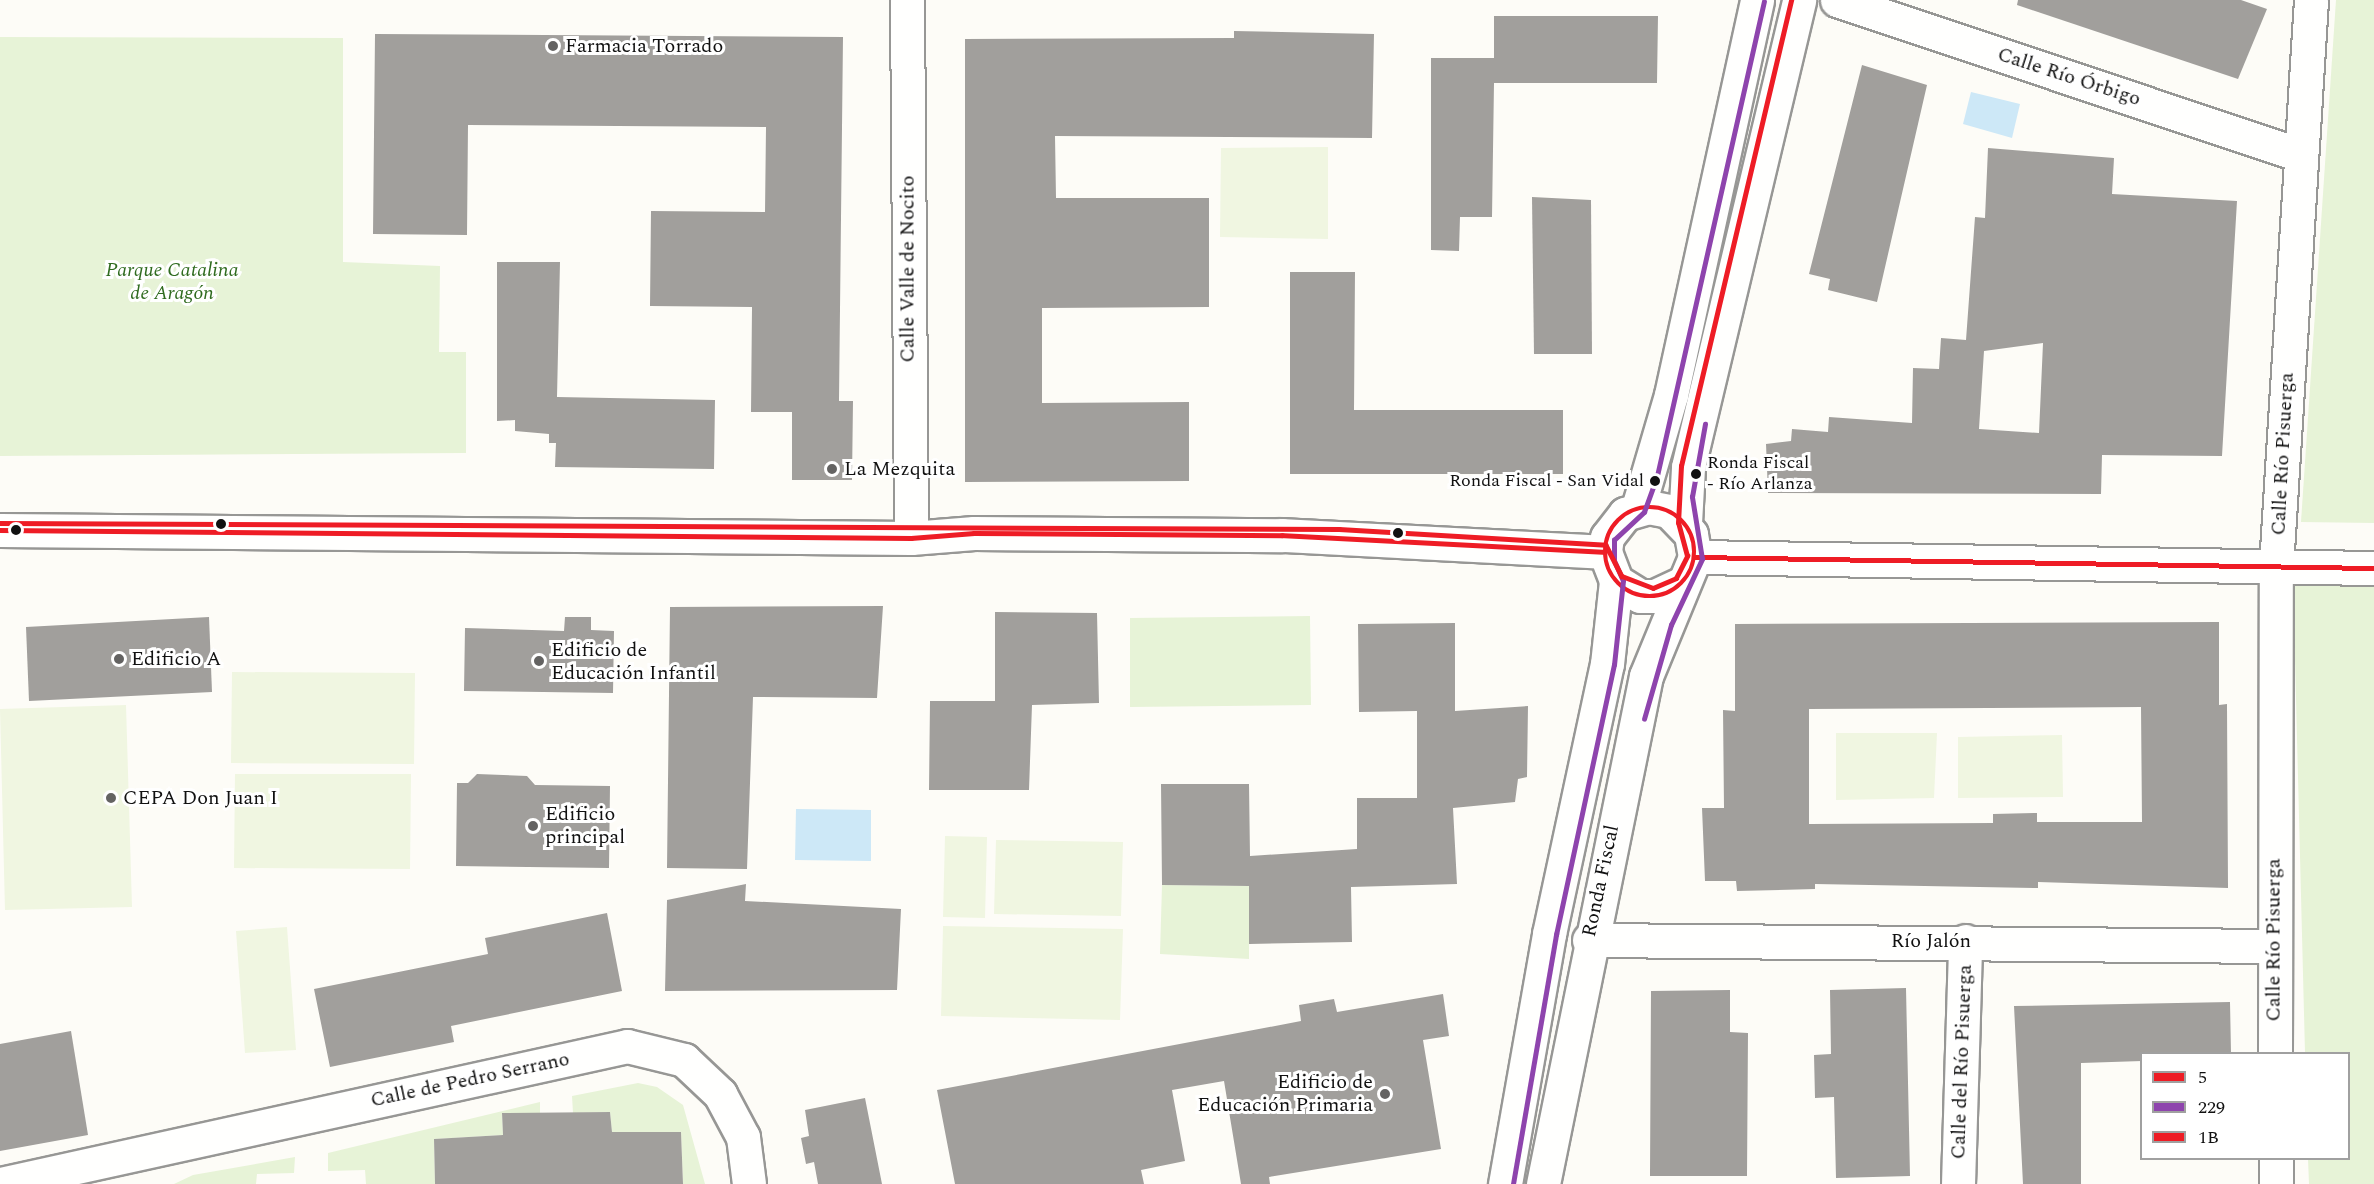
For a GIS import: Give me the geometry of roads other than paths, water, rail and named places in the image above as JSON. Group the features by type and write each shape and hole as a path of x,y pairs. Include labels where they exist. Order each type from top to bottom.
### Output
{"street":[{"name":"Calle Valle de Nocito","path":"907,0 911,538"},
{"path":"1685,523 1659,507 1638,508 1671,395 1757,0"},
{"path":"1688,570 1685,523 1688,467 1799,0"},
{"name":"Calle Río Órbigo","path":"1837,0 2300,155"},
{"name":"Calle Río Pisuerga","path":"2275,1052 2276,567 2311,0"},
{"name":"Ronda Fiscal","path":"1505,1184 1549,934 1607,664 1610,567 1614,524 1638,508"},
{"path":"0,530 911,538 974,533 1340,536 1610,567 1640,596 1655,596 1688,570 2374,568"},
{"name":"Ronda Fiscal","path":"1543,1184 1589,940 1646,676 1688,570"},
{"name":"Río Jalón","path":"1589,940 1965,941 2274,946"},
{"name":"Calle del Río Pisuerga","path":"1958,1184 1965,941"},
{"name":"Calle de Pedro Serrano","path":"0,1184 112,1171 627,1046 684,1060 720,1094 743,1137 749,1184"},
{"path":"2276,1160 2276,1184"}],"water":[{"path":"1971,92 2020,104 2012,138 1963,124"},
{"path":"796,809 871,810 871,861 795,860"}],"place":[{"name":"Farmacia Torrado","path":"553,46"},
{"name":"La Mezquita","path":"832,469"},
{"name":"Ronda Fiscal - Río Arlanza","path":"1696,474"},
{"name":"Ronda Fiscal - San Vidal","path":"1655,481"},
{"name":"Edificio A","path":"119,659"},
{"name":"Edificio de Educación Infantil","path":"539,661"},
{"name":"CEPA Don Juan I","path":"111,798"},
{"name":"Edificio principal","path":"533,826"},
{"name":"Edificio de Educación Primaria","path":"1385,1094"}],"park label":[{"name":"Parque Catalina de Aragón","path":"172,282"}]}
